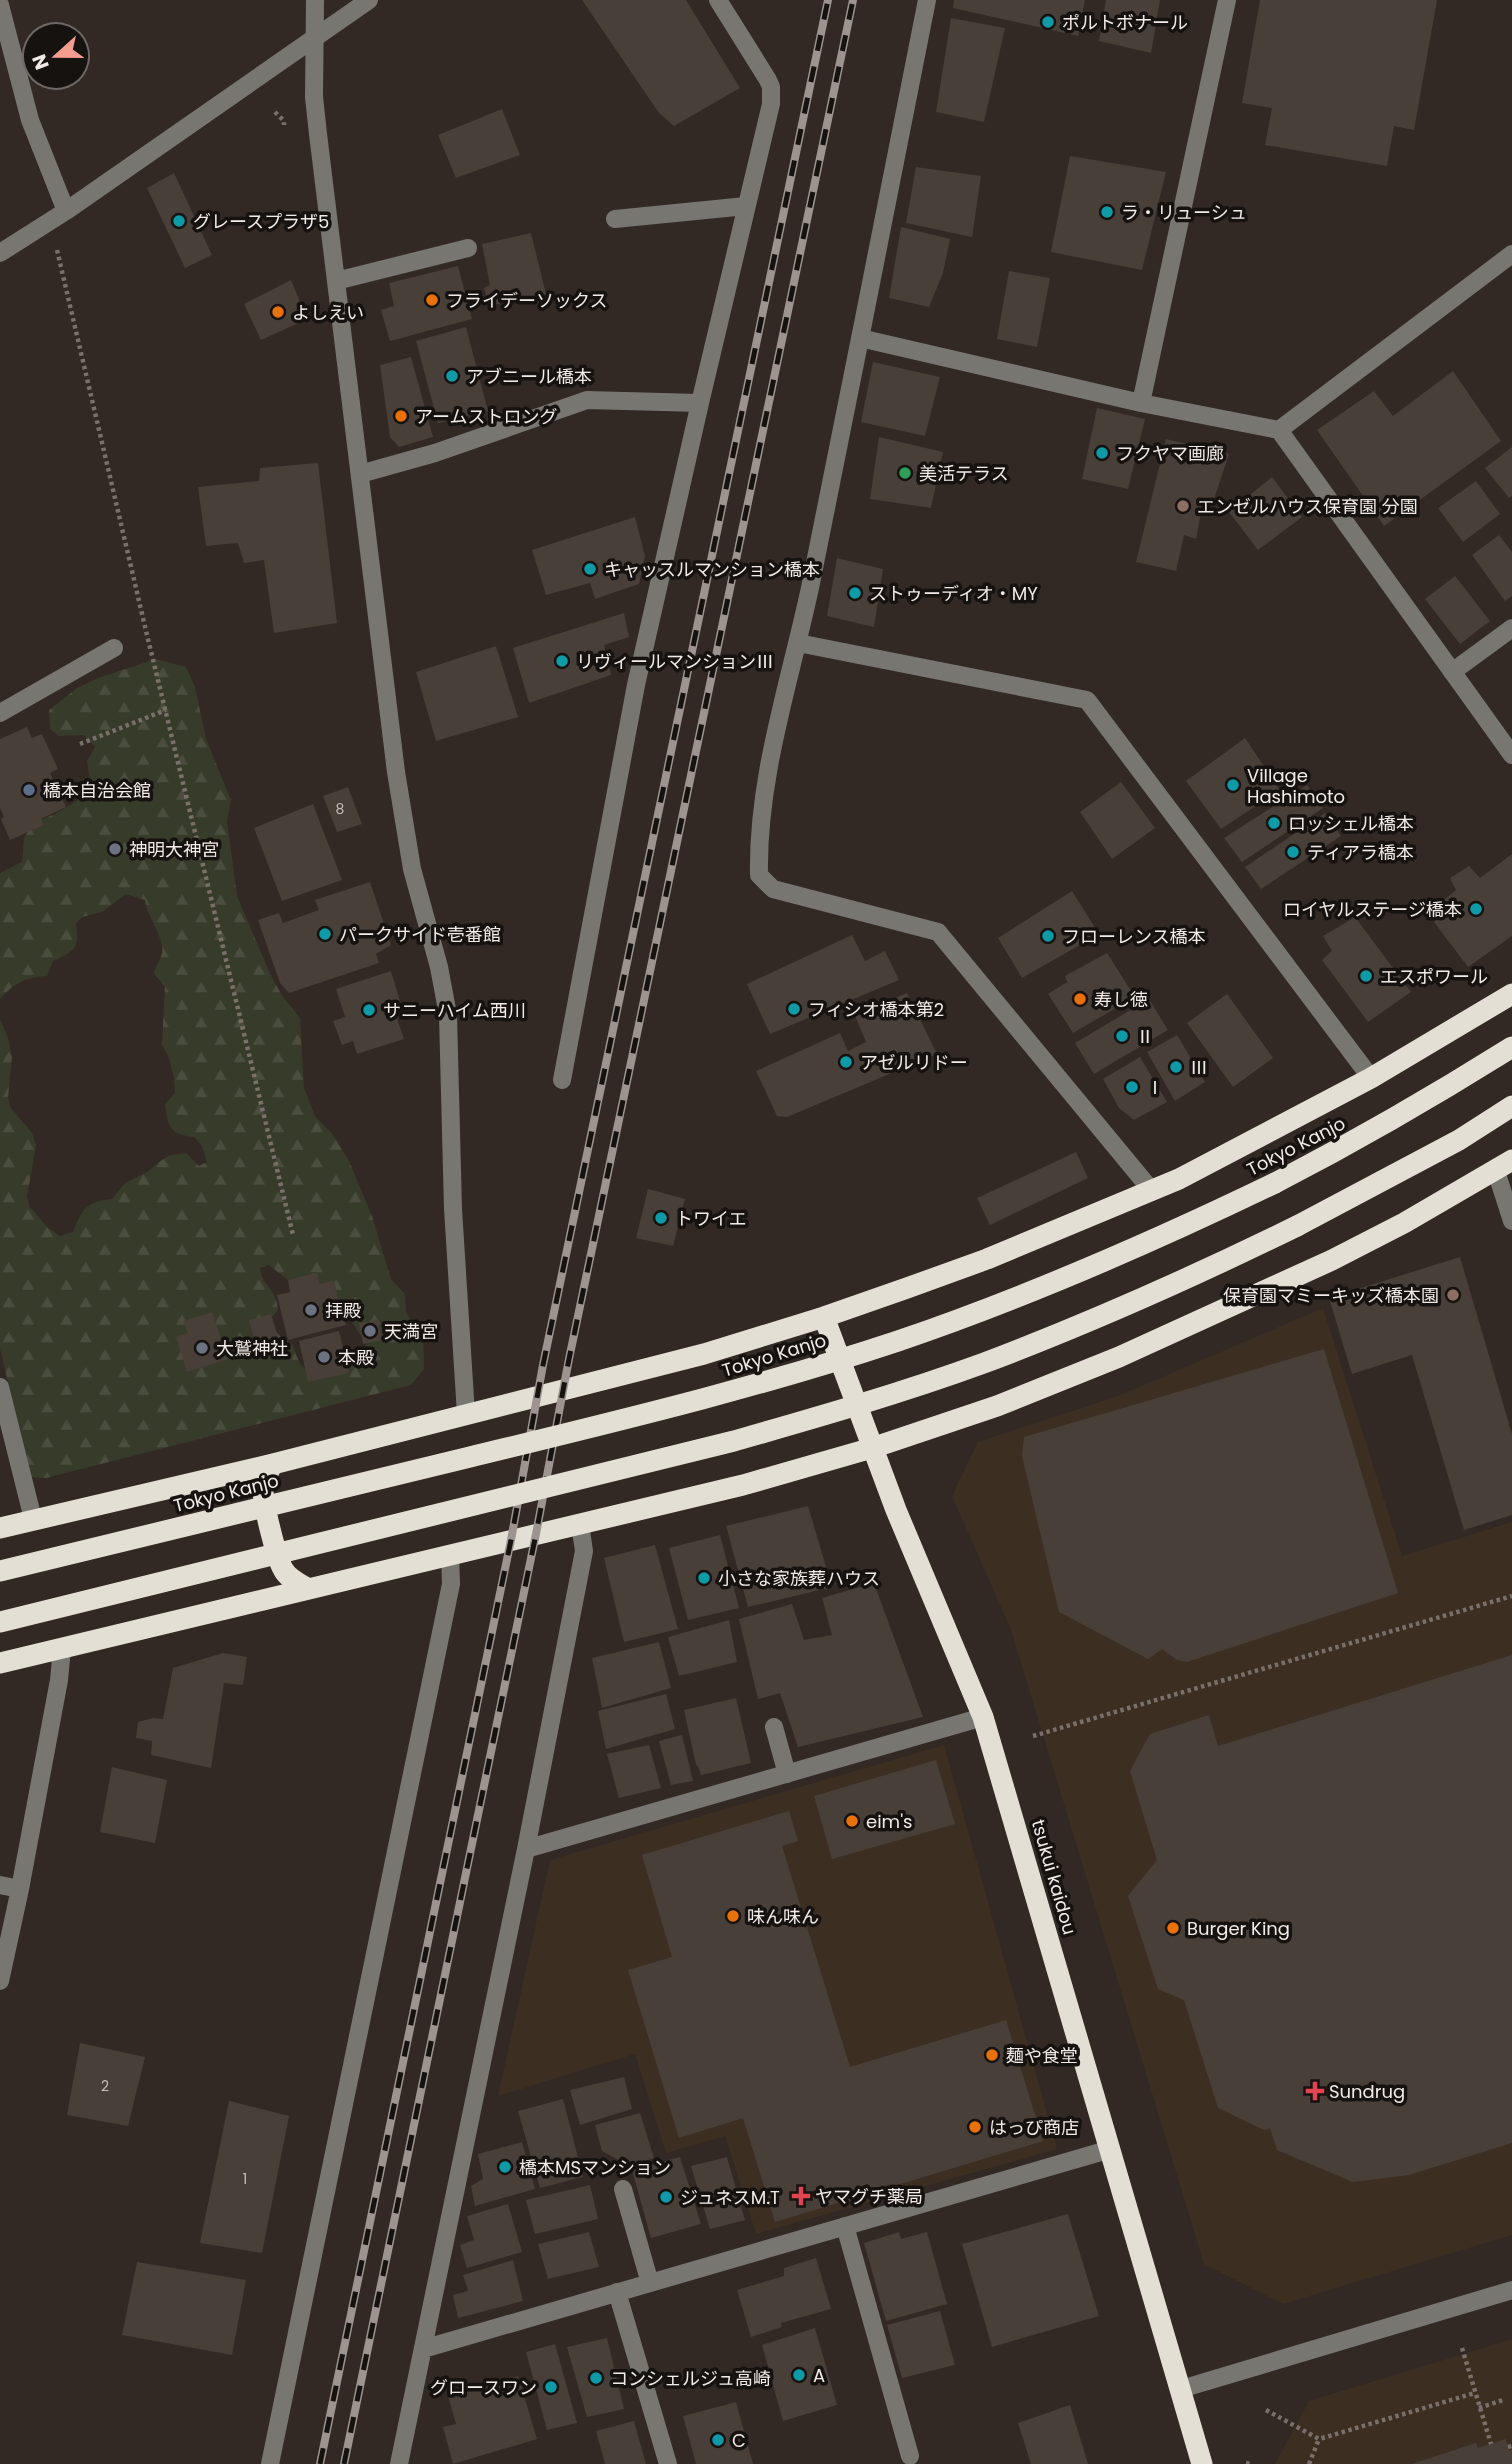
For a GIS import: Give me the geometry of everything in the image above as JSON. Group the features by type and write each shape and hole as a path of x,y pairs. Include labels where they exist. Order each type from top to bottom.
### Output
{"highway":[{"path":"0,1528 273,1465 704,1354 824,1317 987,1259 1191,1173 1371,1078 1512,994"},
{"name":"Tokyo Kanjo","path":"0,1571 723,1394 897,1341 1025,1294 1204,1217 1364,1137 1512,1047"},
{"path":"0,1622 721,1444 909,1389 1041,1341 1237,1256 1459,1140 1512,1106"},
{"path":"0,1662 743,1485 872,1448 997,1406 1119,1357 1332,1260 1504,1166"},
{"name":"tsukui kaidou","path":"824,1317 872,1448 983,1717 1202,2464"},
{"path":"273,1465 265,1478 263,1489 271,1530 283,1570 294,1581 309,1589"}],"street":[{"path":"315,0 313,41 318,134 402,821 439,967 448,1015 453,1209 466,1414"},
{"path":"0,253 66,211 369,0"},
{"path":"562,1080 636,685 771,104 771,88 718,0"},
{"path":"927,0 799,643 770,762 758,852 759,875 773,889 938,932 1152,1191"},
{"path":"1141,402 1227,0"},
{"path":"0,5 30,120 66,211"},
{"path":"615,219 746,206"},
{"path":"336,281 468,248"},
{"path":"1279,430 1512,254"},
{"path":"860,338 1141,402 1279,430 1512,755"},
{"path":"360,474 435,453 587,400 700,403"},
{"path":"1452,672 1512,628"},
{"path":"799,643 1087,700 1371,1078"},
{"path":"0,713 114,648"},
{"path":"1504,1166 1512,1221"},
{"path":"0,1387 33,1519"},
{"path":"400,2464 584,1551 580,1524"},
{"path":"270,2464 451,1584 450,1554"},
{"path":"0,1981 59,1680 62,1647"},
{"path":"526,1849 983,1717"},
{"path":"774,1727 788,1774"},
{"path":"0,1885 20,1889"},
{"path":"423,2349 1111,2149"},
{"path":"623,2189 650,2283"},
{"path":"845,2226 910,2456"},
{"path":"1181,2389 1512,2290"},
{"path":"617,2292 668,2464"}],"path":[{"path":"275,112 284,121 285,133"},
{"path":"56,248 293,1235"},
{"path":"80,744 166,710"},
{"path":"1033,1736 1512,1595"},
{"path":"1462,2348 1491,2444"},
{"path":"1266,2410 1319,2439 1475,2393"},
{"path":"1479,2408 1503,2400"},
{"path":"1309,2464 1319,2439"}],"shaded area":[{"path":"1323,1308 1402,1556 1512,1522 1512,2235 1283,2304 1204,2264 1011,1630 952,1496 978,1442 1118,1396"},
{"path":"944,1745 1057,2149 756,2234 725,2136 666,2153 635,2054 498,2096 550,1860"},
{"path":"1512,2339 1512,2464 1275,2464 1309,2401"}],"green space":[{"name":"神明大神宮","path":"156,659 186,667 195,687 206,739 231,800 227,821 237,896 271,976 300,1018 304,1088 315,1116 333,1135 349,1161 372,1216 391,1279 405,1294 406,1312 412,1322 423,1331 424,1369 411,1385 46,1478 31,1477 0,1349 0,1019 12,1056 8,1098 11,1108 32,1133 36,1145 27,1197 30,1207 48,1228 60,1236 73,1232 86,1208 96,1202 112,1199 125,1183 147,1172 170,1155 186,1153 199,1166 207,1162 202,1146 194,1137 179,1134 171,1128 167,1118 165,1104 175,1093 174,1078 169,1058 162,1045 165,986 154,974 162,947 145,900 126,894 102,912 82,917 76,924 77,938 74,948 53,961 47,976 21,982 0,999 0,873 22,862 24,838 33,823 80,799 90,781 87,761 95,747 84,735 59,736 50,729 49,710 77,688 98,678","holes":["269,1265 288,1280 316,1272 320,1284 333,1280 341,1306 366,1346 337,1368 309,1374 299,1362 292,1344 273,1327 272,1317 278,1310 277,1302 263,1279 260,1268"]}],"building":[{"path":"582,0 686,0 740,88 674,126 659,113"},
{"name":"ポルトボナール","path":"954,0 1085,0 1078,36 953,8"},
{"path":"1106,0 1160,0 1151,53 1099,41"},
{"path":"1260,0 1437,0 1414,130 1394,126 1387,166 1265,145 1272,108 1242,103"},
{"path":"951,18 1005,28 984,122 936,112"},
{"path":"502,109 520,155 456,178 438,135"},
{"name":"ラ・リューシュ","path":"1070,156 1166,172 1142,270 1051,252"},
{"path":"916,167 981,176 972,237 906,223"},
{"name":"グレースプラザ5","path":"174,173 212,255 185,268 147,188"},
{"path":"901,227 950,239 943,273 929,307 889,298"},
{"path":"531,233 546,294 489,306 484,288 490,285 482,244"},
{"path":"458,266 472,319 390,341 381,310 394,306 389,283"},
{"path":"1009,271 1050,278 1037,347 997,339"},
{"path":"291,280 301,304 297,306 303,321 261,340 244,304"},
{"name":"アブニール橋本","path":"466,327 488,411 438,423 416,341"},
{"path":"411,357 433,437 399,447 390,437 380,365"},
{"path":"873,362 940,377 925,436 861,422"},
{"path":"1453,371 1501,441 1384,526 1317,430 1374,391 1393,416"},
{"path":"1097,408 1145,419 1128,489 1082,479"},
{"path":"879,437 943,452 931,508 870,499"},
{"path":"1166,439 1229,454 1212,505 1203,502 1196,539 1184,535 1176,571 1136,562"},
{"path":"1512,447 1512,496 1509,498 1485,468"},
{"path":"318,463 337,623 274,633 264,560 244,563 238,543 206,546 198,487 259,481 260,468"},
{"path":"1272,477 1302,517 1258,550 1229,512"},
{"path":"1476,481 1500,514 1463,542 1438,508"},
{"name":"キャッスルマンション橋本","path":"635,517 645,556 639,584 595,599 590,583 546,595 532,550"},
{"path":"1499,535 1512,552 1512,596 1505,601 1472,555"},
{"name":"ストゥーディオ・MY","path":"837,558 883,569 874,627 827,616"},
{"path":"1455,576 1490,621 1460,644 1425,599"},
{"name":"リヴィールマンションⅢ","path":"624,613 629,637 604,645 611,675 529,703 513,648"},
{"path":"496,646 518,717 436,741 416,672"},
{"name":"橋本自治会館","path":"27,727 32,738 42,734 58,769 50,773 66,807 41,819 44,825 10,840 1,819 4,817 0,808 0,739"},
{"name":"Village Hashimoto","path":"1245,738 1280,790 1221,829 1186,781"},
{"path":"1121,782 1155,828 1112,859 1080,812"},
{"name":"ロッシェル橋本","path":"1307,785 1323,808 1242,862 1224,838"},
{"path":"348,787 362,824 337,832 323,796"},
{"path":"313,804 342,880 282,901 254,828"},
{"name":"ティアラ橋本","path":"1325,813 1341,836 1261,889 1245,867"},
{"name":"ロイヤルステージ橋本","path":"1512,854 1512,936 1468,967 1434,922 1441,913 1438,905 1456,890 1450,878 1469,866 1480,878"},
{"name":"パークサイド壱番館","path":"370,882 391,945 376,954 379,963 289,993 280,983 258,920 279,913 283,923 319,910 315,900"},
{"name":"フローレンス橋本","path":"1072,891 1099,934 1022,978 998,938"},
{"name":"エスポワール","path":"1355,917 1411,992 1368,1022 1322,960 1332,951 1323,936"},
{"name":"フィシオ橋本第2","path":"852,935 865,961 885,951 899,980 770,1034 747,984"},
{"path":"1107,953 1135,997 1073,1033 1048,994 1067,982 1065,976"},
{"name":"サニーハイム西川","path":"391,971 400,1001 392,1004 404,1039 357,1054 353,1041 342,1045 333,1021 345,1017 336,989"},
{"name":"アゼルリドー","path":"907,993 937,1054 787,1117 777,1116 756,1071 840,1033 848,1051 866,1042 855,1016"},
{"path":"1227,994 1273,1058 1233,1087 1187,1023"},
{"name":"Ⅱ","path":"1149,999 1168,1030 1094,1074 1075,1043"},
{"name":"Ⅲ","path":"1177,1035 1205,1082 1175,1101 1147,1052"},
{"name":"Ⅰ","path":"1140,1057 1167,1102 1134,1120 1119,1108 1103,1079"},
{"path":"1076,1152 1088,1178 990,1225 977,1198"},
{"name":"トワイエ","path":"648,1189 685,1199 673,1246 636,1238"},
{"path":"1460,1257 1512,1434 1512,1515 1464,1530 1412,1355 1352,1374 1329,1298"},
{"name":"拝殿","path":"317,1272 320,1284 333,1280 346,1325 288,1340 277,1295 290,1292 288,1280"},
{"name":"大鷲神社","path":"212,1312 228,1359 187,1372 176,1337 188,1333 183,1321"},
{"path":"271,1314 283,1353 260,1360 249,1320"},
{"name":"天満宮","path":"378,1320 382,1340 363,1344 359,1323"},
{"name":"本殿","path":"339,1331 349,1373 308,1382 299,1341"},
{"path":"1324,1349 1398,1593 1187,1662 1177,1660 1162,1649 1148,1659 1059,1612 1022,1456 1024,1437"},
{"path":"808,1506 832,1587 748,1607 726,1526"},
{"name":"小さな家族葬ハウス","path":"720,1535 739,1608 688,1620 669,1548"},
{"path":"655,1545 678,1629 624,1642 604,1558"},
{"path":"874,1583 923,1717 798,1747 780,1693 758,1699 739,1619 792,1604 804,1640 832,1635 822,1598"},
{"path":"729,1620 737,1662 679,1676 668,1637"},
{"path":"659,1642 671,1688 602,1708 592,1658"},
{"path":"223,1653 247,1657 243,1685 224,1683 211,1768 151,1755 152,1741 136,1738 138,1722 153,1718 163,1719 173,1668"},
{"path":"1512,1655 1512,2143 1409,2175 1353,2182 1277,2150 1270,2128 1264,2130 1218,2108 1184,2000 1158,1989 1128,1896 1157,1860 1130,1771 1150,1734 1209,1715 1218,1746"},
{"path":"666,1694 675,1729 606,1749 598,1711"},
{"path":"736,1698 751,1763 701,1775 696,1765 684,1710"},
{"path":"682,1735 693,1781 671,1785 659,1741"},
{"path":"649,1745 661,1788 619,1798 607,1754"},
{"path":"936,1760 955,1824 832,1859 814,1796"},
{"path":"112,1767 167,1780 155,1843 100,1832"},
{"path":"789,1811 798,1841 782,1846 850,2067 1006,2020 1043,2141 775,2222 743,2118 679,2138 628,1970 672,1957 642,1855"},
{"path":"80,2043 145,2057 128,2126 67,2115"},
{"path":"624,2077 632,2109 580,2125 570,2090"},
{"path":"563,2099 583,2177 540,2188 518,2111"},
{"path":"229,2101 289,2116 262,2253 200,2243"},
{"path":"640,2113 654,2158 629,2166 602,2151 595,2125"},
{"name":"橋本MSマンション","path":"522,2142 535,2189 475,2206 471,2186 483,2179 478,2154"},
{"name":"ジュネスM.T","path":"680,2157 701,2224 651,2238 632,2170"},
{"path":"727,2157 745,2220 710,2229 691,2166"},
{"path":"590,2185 598,2219 535,2234 526,2200"},
{"path":"508,2204 522,2252 467,2268 460,2245 474,2240 467,2216"},
{"path":"1068,2214 1099,2316 992,2347 962,2244"},
{"path":"589,2232 599,2267 548,2279 538,2244"},
{"path":"899,2232 901,2239 927,2232 947,2304 886,2321 864,2243"},
{"path":"816,2258 831,2309 781,2323 782,2327 751,2337 737,2290 784,2276 784,2268"},
{"path":"513,2260 523,2301 458,2318 453,2295 468,2291 463,2275"},
{"path":"137,2262 246,2280 232,2355 122,2335"},
{"path":"940,2311 955,2365 902,2378 887,2325"},
{"name":"A","path":"815,2328 837,2405 783,2421 762,2345"},
{"name":"コンシェルジュ高崎","path":"607,2338 624,2409 587,2417 567,2347"},
{"name":"グロースワン","path":"555,2344 577,2423 547,2430 526,2352"},
{"path":"518,2376 537,2439 453,2464 443,2427 456,2424 448,2396"},
{"name":"C","path":"736,2402 753,2464 696,2464 683,2416"},
{"path":"1070,2405 1088,2464 1031,2464 1018,2423"},
{"path":"634,2421 646,2464 605,2464 596,2431"},
{"path":"1506,2439 1509,2451 1512,2450 1512,2464 1412,2464 1476,2443 1478,2448"}],"railway":[{"path":"320,2464 511,1540 543,1365 828,0"},
{"path":"344,2464 536,1534 569,1359 853,0"}],"place":[{"name":"ポルトボナール","path":"1048,22"},
{"name":"ラ・リューシュ","path":"1107,212"},
{"name":"グレースプラザ5","path":"179,221"},
{"name":"フライデーソックス","path":"432,300"},
{"name":"よしえい","path":"278,312"},
{"name":"アブニール橋本","path":"452,376"},
{"name":"アームストロング","path":"401,416"},
{"name":"フクヤマ画廊","path":"1102,453"},
{"name":"美活テラス","path":"905,473"},
{"name":"エンゼルハウス保育園 分園","path":"1183,506"},
{"name":"キャッスルマンション橋本","path":"590,569"},
{"name":"ストゥーディオ・MY","path":"855,593"},
{"name":"リヴィールマンションⅢ","path":"562,661"},
{"name":"Village Hashimoto","path":"1233,785"},
{"name":"橋本自治会館","path":"29,790"},
{"name":"ロッシェル橋本","path":"1274,823"},
{"name":"神明大神宮","path":"115,849"},
{"name":"ティアラ橋本","path":"1293,852"},
{"name":"ロイヤルステージ橋本","path":"1476,909"},
{"name":"パークサイド壱番館","path":"325,934"},
{"name":"フローレンス橋本","path":"1048,936"},
{"name":"エスポワール","path":"1366,976"},
{"name":"寿し徳","path":"1080,999"},
{"name":"フィシオ橋本第2","path":"794,1009"},
{"name":"サニーハイム西川","path":"369,1010"},
{"name":"Ⅱ","path":"1122,1036"},
{"name":"アゼルリドー","path":"846,1062"},
{"name":"Ⅲ","path":"1176,1067"},
{"name":"Ⅰ","path":"1132,1087"},
{"name":"トワイエ","path":"661,1218"},
{"name":"保育園マミーキッズ橋本園","path":"1453,1295"},
{"name":"拝殿","path":"311,1310"},
{"name":"天満宮","path":"370,1331"},
{"name":"大鷲神社","path":"202,1348"},
{"name":"本殿","path":"324,1357"},
{"name":"小さな家族葬ハウス","path":"704,1578"},
{"name":"eim's","path":"852,1821"},
{"name":"味ん味ん","path":"733,1916"},
{"name":"Burger King","path":"1173,1928"},
{"name":"麺や食堂","path":"992,2055"},
{"name":"Sundrug","path":"1315,2091"},
{"name":"はっぴ商店","path":"975,2127"},
{"name":"橋本MSマンション","path":"505,2167"},
{"name":"ヤマグチ薬局","path":"801,2196"},
{"name":"ジュネスM.T","path":"666,2197"},
{"name":"A","path":"799,2375"},
{"name":"コンシェルジュ高崎","path":"596,2378"},
{"name":"グロースワン","path":"551,2387"},
{"name":"C","path":"718,2440"}]}
